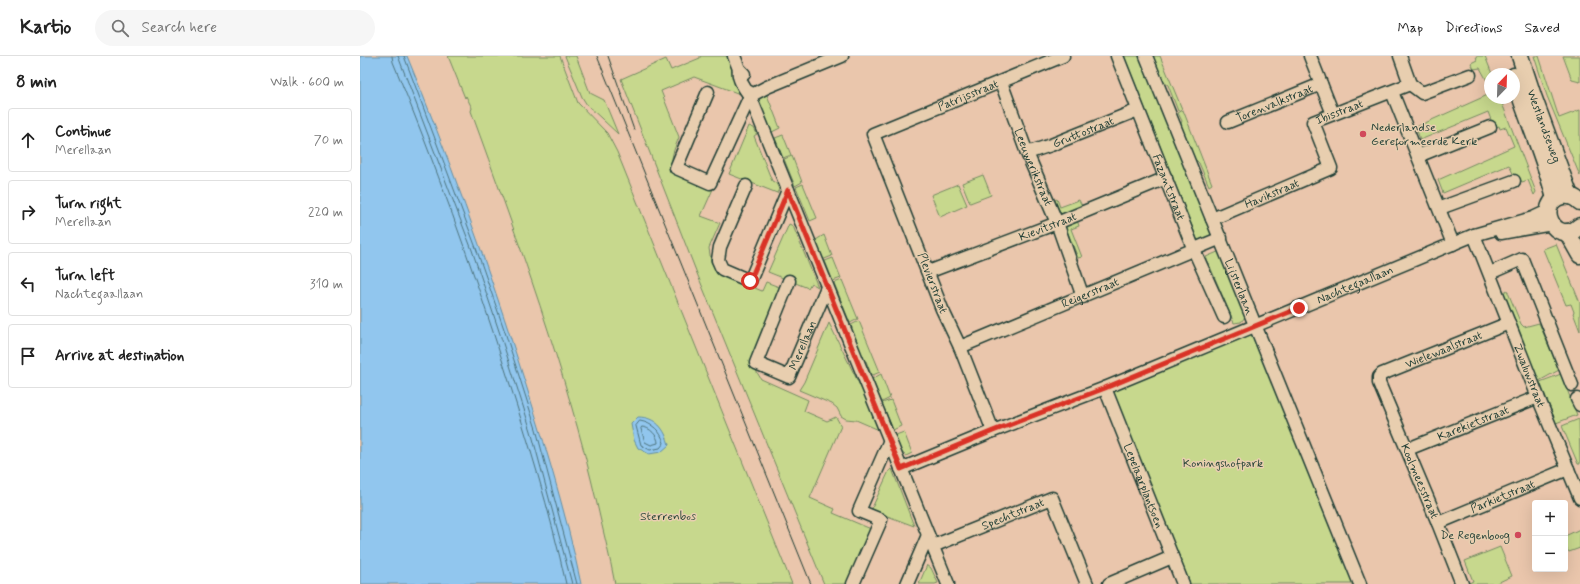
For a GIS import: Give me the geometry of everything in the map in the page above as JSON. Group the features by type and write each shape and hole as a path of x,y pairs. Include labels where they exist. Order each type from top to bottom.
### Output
{"main road":[{"name":"Westlandseweg","path":"1508,56 1512,68"},
{"name":"Westlandseweg","path":"1520,56 1533,96 1561,207"},
{"name":"Westlandseweg","path":"1520,97 1561,207"},
{"path":"1561,207 1558,230 1574,229 1580,254"}],"street":[{"path":"734,56 739,69 744,74 749,84 750,96 948,584"},
{"path":"708,92 676,168 710,183 750,96 766,87 842,56"},
{"name":"Patrijsstraat","path":"873,134 1063,56"},
{"name":"Fazantstraat","path":"1117,56 1194,250 1216,303 1224,318"},
{"name":"Lijsterlaan","path":"1146,56 1360,584"},
{"path":"1310,56 1333,114"},
{"path":"1400,56 1410,84 1422,93 1470,75"},
{"name":"Leeuwerikstraat","path":"1001,82 1027,153 1057,223 1083,297"},
{"name":"Torenvalkstraat","path":"1228,122 1321,84"},
{"name":"Ibisstraat","path":"1331,168 1313,122 1410,84"},
{"path":"1392,92 1440,208 1453,244"},
{"name":"Gruttostraat","path":"1027,153 1051,145 1138,110"},
{"path":"1418,156 1490,127"},
{"name":"Plevierstraat","path":"873,134 942,309 960,347 993,431"},
{"name":"Havikstraat","path":"1212,218 1331,168"},
{"name":"Kievitstraat","path":"928,272 1057,223 1166,178"},
{"path":"1440,208 1514,181"},
{"path":"746,186 720,247 718,260 722,269 750,281 788,190"},
{"name":"Nachtegaallaan","path":"901,469 993,431 1105,388 1474,235 1533,218 1561,207"},
{"name":"Zwaluwstraat","path":"1474,235 1538,396 1573,473 1580,498"},
{"name":"Reigerstraat","path":"960,347 1083,297 1220,238"},
{"path":"1490,273 1522,260 1572,385"},
{"name":"Merellaan","path":"790,281 756,363 789,377 828,287"},
{"name":"Wielewaalstraat","path":"1379,378 1382,374 1509,324"},
{"name":"Koolmeesstraat","path":"1379,378 1462,584"},
{"name":"Lepelaarplantsoen","path":"1105,388 1183,584"},
{"name":"Karekietstraat","path":"1408,449 1538,396"},
{"path":"853,584 881,520 859,511 890,440"},
{"name":"Parkietstraat","path":"1438,523 1573,473"},
{"name":"Spechtstraat","path":"930,541 1052,498 1087,584"},
{"path":"907,584 930,541"},
{"path":"1109,584 1172,557"}],"green space":[{"name":"Sterrenbos","path":"448,56 560,56 578,103 607,133 617,152 792,584 615,584 585,454 556,355 471,111 472,108 466,96 465,98"},
{"path":"565,56 576,56 590,93 604,100 618,134 587,105 582,97"},
{"path":"700,56 727,56 740,94 694,77 661,91 679,137 672,158 674,173 713,189 701,216 720,223 709,248 711,262 715,269 726,276 762,291 766,282 787,290 755,369 761,379 808,400 804,411 827,421 836,417 841,426 810,498 835,509 833,513 871,529 848,584 824,584 696,271 621,79 666,59 671,70 700,58"},
{"path":"1124,56 1139,56 1214,236 1198,241"},
{"path":"1153,56 1160,56 1182,109 1178,111 1168,85 1162,81"},
{"path":"1476,56 1485,56 1490,68 1484,68 1484,75 1480,68 1474,69 1471,63 1477,60"},
{"path":"1534,56 1539,56 1559,118 1580,110 1580,176 1547,96"},
{"path":"1563,56 1580,56 1580,82 1572,80"},
{"path":"767,95 780,128 770,133 757,99"},
{"path":"1484,97 1484,104 1502,104 1536,192 1534,195 1528,180 1522,182 1520,179 1516,180 1509,165 1443,193 1438,180 1514,146 1506,127 1500,129 1499,126 1494,128 1488,112 1420,140 1416,127"},
{"path":"1183,110 1212,184 1209,186 1199,163 1194,158 1180,126 1182,121 1178,113"},
{"path":"749,126 754,128 757,134 754,136 772,181 776,183 779,189 777,193 729,174"},
{"path":"783,135 791,155 783,158 775,138"},
{"path":"792,156 802,182 795,186 784,159"},
{"path":"983,175 991,195 970,203 962,183"},
{"path":"803,184 817,218 810,221 796,187"},
{"path":"958,184 967,205 940,217 931,195"},
{"path":"1057,199 1060,207 1079,200 1083,208 1061,215 1055,200"},
{"path":"1077,220 1079,226 1071,229 1082,257 1078,258 1065,226"},
{"path":"789,224 793,226 818,287 811,283 808,288 768,272"},
{"path":"824,235 832,256 822,260 814,241"},
{"path":"1556,244 1580,303 1580,331 1571,304 1566,305 1543,249"},
{"path":"1220,251 1246,316 1241,322 1234,323 1206,257"},
{"path":"833,258 841,278 833,281 825,261"},
{"path":"842,280 858,319 850,323 834,283"},
{"path":"1507,290 1521,324 1524,327 1539,323 1559,370 1539,381 1503,293"},
{"path":"859,321 880,372 873,375 871,374 866,361 863,362 849,330 852,328 851,325"},
{"path":"829,323 865,396 879,430 856,420 846,419 841,416 837,408 832,404 799,390 804,382"},
{"name":"Koningshofpark","path":"1251,332 1354,584 1190,584 1111,388"},
{"path":"881,374 890,398 882,402 872,379"},
{"path":"1561,374 1577,415 1556,423 1540,382"},
{"path":"891,400 901,426 893,430 882,403"},
{"path":"1579,419 1580,464 1578,464 1562,426"},
{"path":"904,432 912,453 906,456 899,450 893,436"},
{"path":"892,469 914,526 874,511 872,508 889,471"},
{"path":"1580,529 1580,548 1569,552 1568,535"},
{"path":"1500,547 1512,576 1495,584 1469,584 1473,581 1465,561"},
{"path":"927,565 931,568 938,583 919,584"}],"water":[{"path":"360,56 407,56 479,243 535,413 568,527 581,584 360,584"},
{"path":"638,417 650,419 662,429 669,445 661,452 649,454 638,448 634,440 631,424"}],"tram line":[{"path":"597,56 811,584"},
{"path":"608,56 634,130"}],"place":[{"name":"Nederlandse Gereformeerde Kerk","path":"1363,134"},
{"name":"De Regenboog","path":"1518,535"}],"route":[{"path":"750,281 788,190 901,469 993,431 1105,388 1299,308"}]}
